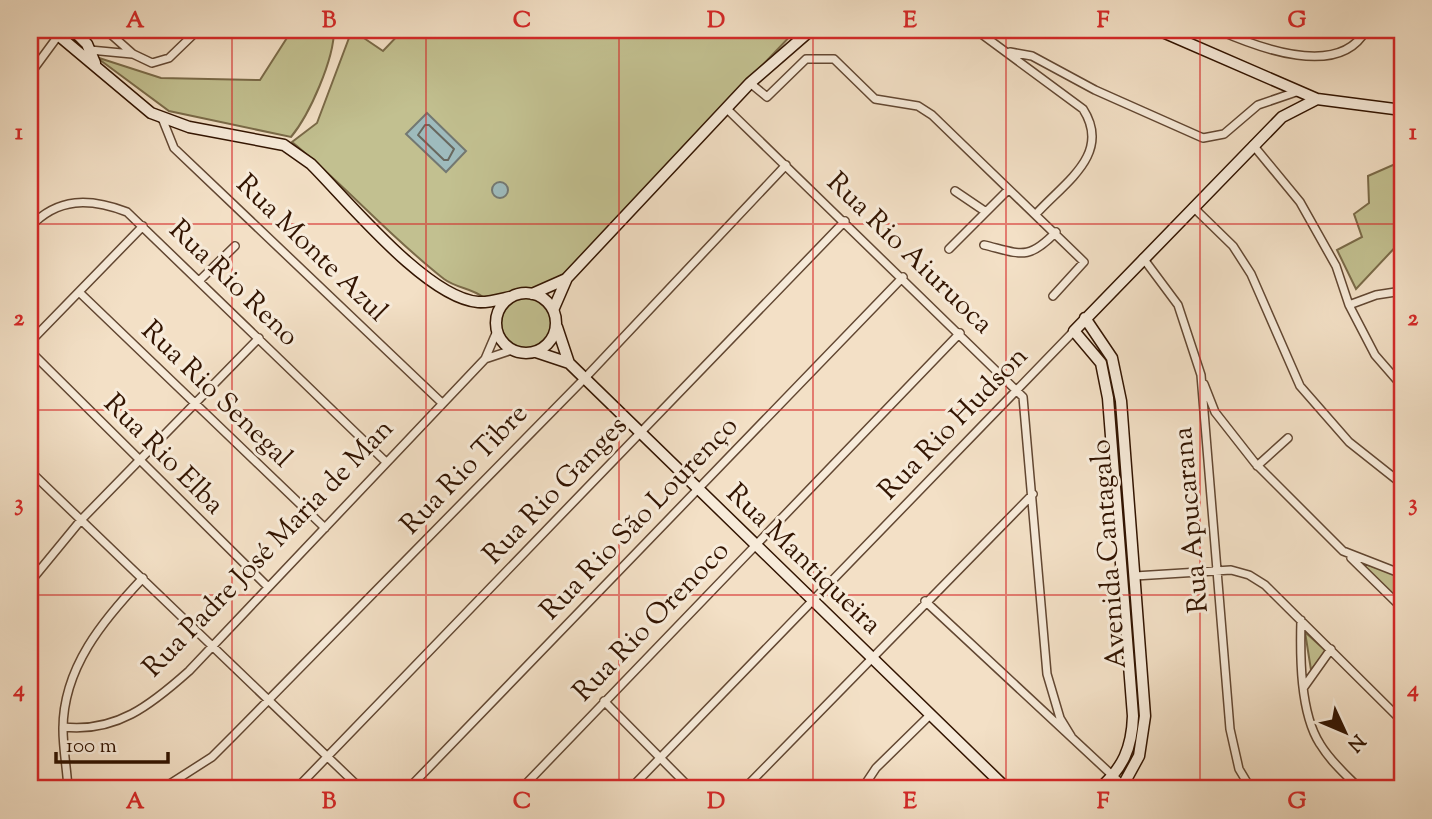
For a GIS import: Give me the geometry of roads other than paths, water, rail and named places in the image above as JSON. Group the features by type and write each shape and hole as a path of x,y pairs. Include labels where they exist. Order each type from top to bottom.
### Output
{"street":[{"path":"73,30 90,50 95,63"},
{"path":"106,30 133,54 152,63 164,61 198,30"},
{"path":"510,297 502,304 496,319 503,345 512,350 536,352 552,338 557,325 554,308 566,278 750,83 810,30"},
{"path":"976,30 1010,52 1083,109 1093,125 1090,156 1036,214"},
{"path":"1158,30 1317,99 1400,110 1402,124"},
{"path":"1218,30 1273,50 1335,57 1354,47 1366,30"},
{"path":"30,74 55,33 95,63 140,106 162,118 189,127 258,138 292,149 311,164 425,278 447,292 478,302 496,319"},
{"path":"77,52 90,50 133,54"},
{"path":"1010,52 1032,56 1096,90 1203,138 1224,134 1258,105 1299,91"},
{"path":"750,83 767,97 806,59 834,59 876,99 918,106 1056,232 1084,262 1054,296"},
{"name":"Rua Rio Hudson","path":"630,789 813,603 1253,145 1282,117 1317,99"},
{"name":"Rua Rio Aiuruoca","path":"726,108 903,277 1023,397 1047,674 1060,718 1071,736"},
{"name":"Rua Monte Azul","path":"162,118 174,148 442,403"},
{"path":"1253,145 1300,202 1336,266 1349,305 1375,355 1402,386"},
{"name":"Rua Rio Tibre","path":"162,789 212,757 268,701 584,378 786,165"},
{"path":"950,249 1008,190"},
{"path":"955,191 986,212"},
{"name":"Rua Rio Reno","path":"30,227 42,214 53,208 86,201 127,212 386,462"},
{"path":"1193,207 1233,246 1251,274 1300,386 1349,442 1402,484"},
{"name":"Rua Rio Ganges","path":"296,789 329,758 845,221"},
{"path":"30,342 143,226"},
{"path":"984,245 1023,255 1033,253 1056,232"},
{"path":"200,281 235,246"},
{"name":"Rua Apucarana","path":"1143,258 1178,305 1201,375 1230,729 1239,769 1251,789"},
{"name":"Rua Rio São Lourenço","path":"408,789 903,277"},
{"path":"478,302 531,294 566,278"},
{"path":"1349,305 1376,295 1402,291"},
{"name":"Rua Rio Senegal","path":"79,292 325,528"},
{"path":"531,294 546,300 554,308"},
{"name":"Avenida Cantagalo","path":"1086,318 1112,358 1121,401 1145,716 1139,756 1124,788"},
{"name":"Rua Mantiqueira","path":"557,325 569,363"},
{"name":"Rua Padre José Maria de Man","path":"63,727 86,729 116,723 163,694 213,647 485,359 498,331"},
{"name":"Avenida Cantagalo","path":"1074,331 1101,363 1111,425 1133,716 1127,757 1114,776 1099,789"},
{"name":"Rua Rio Orenoco","path":"521,789 960,333"},
{"path":"30,582 81,520 259,338"},
{"name":"Rua Padre José Maria de Man","path":"485,359 512,350"},
{"name":"Rua Rio Elba","path":"30,351 268,587"},
{"name":"Rua Mantiqueira","path":"536,352 569,363 697,491 1007,789"},
{"path":"1201,375 1215,412 1257,466 1402,608"},
{"path":"1257,466 1288,438"},
{"path":"30,471 361,789"},
{"path":"744,789 925,601 1033,494"},
{"path":"1343,551 1402,574"},
{"path":"1135,576 1219,571 1249,575 1265,585 1402,721"},
{"path":"68,789 63,727 70,685 81,656 119,604 143,578"},
{"path":"925,601 1124,788"},
{"path":"1301,620 1304,688 1318,741 1330,760 1360,789"},
{"path":"1304,688 1331,649"},
{"path":"604,701 691,789"},
{"path":"862,789 876,768 929,716"}],"water":[{"path":"427,113 466,151 446,172 406,134"},
{"path":"500,182 508,190 500,198 492,190"}]}
